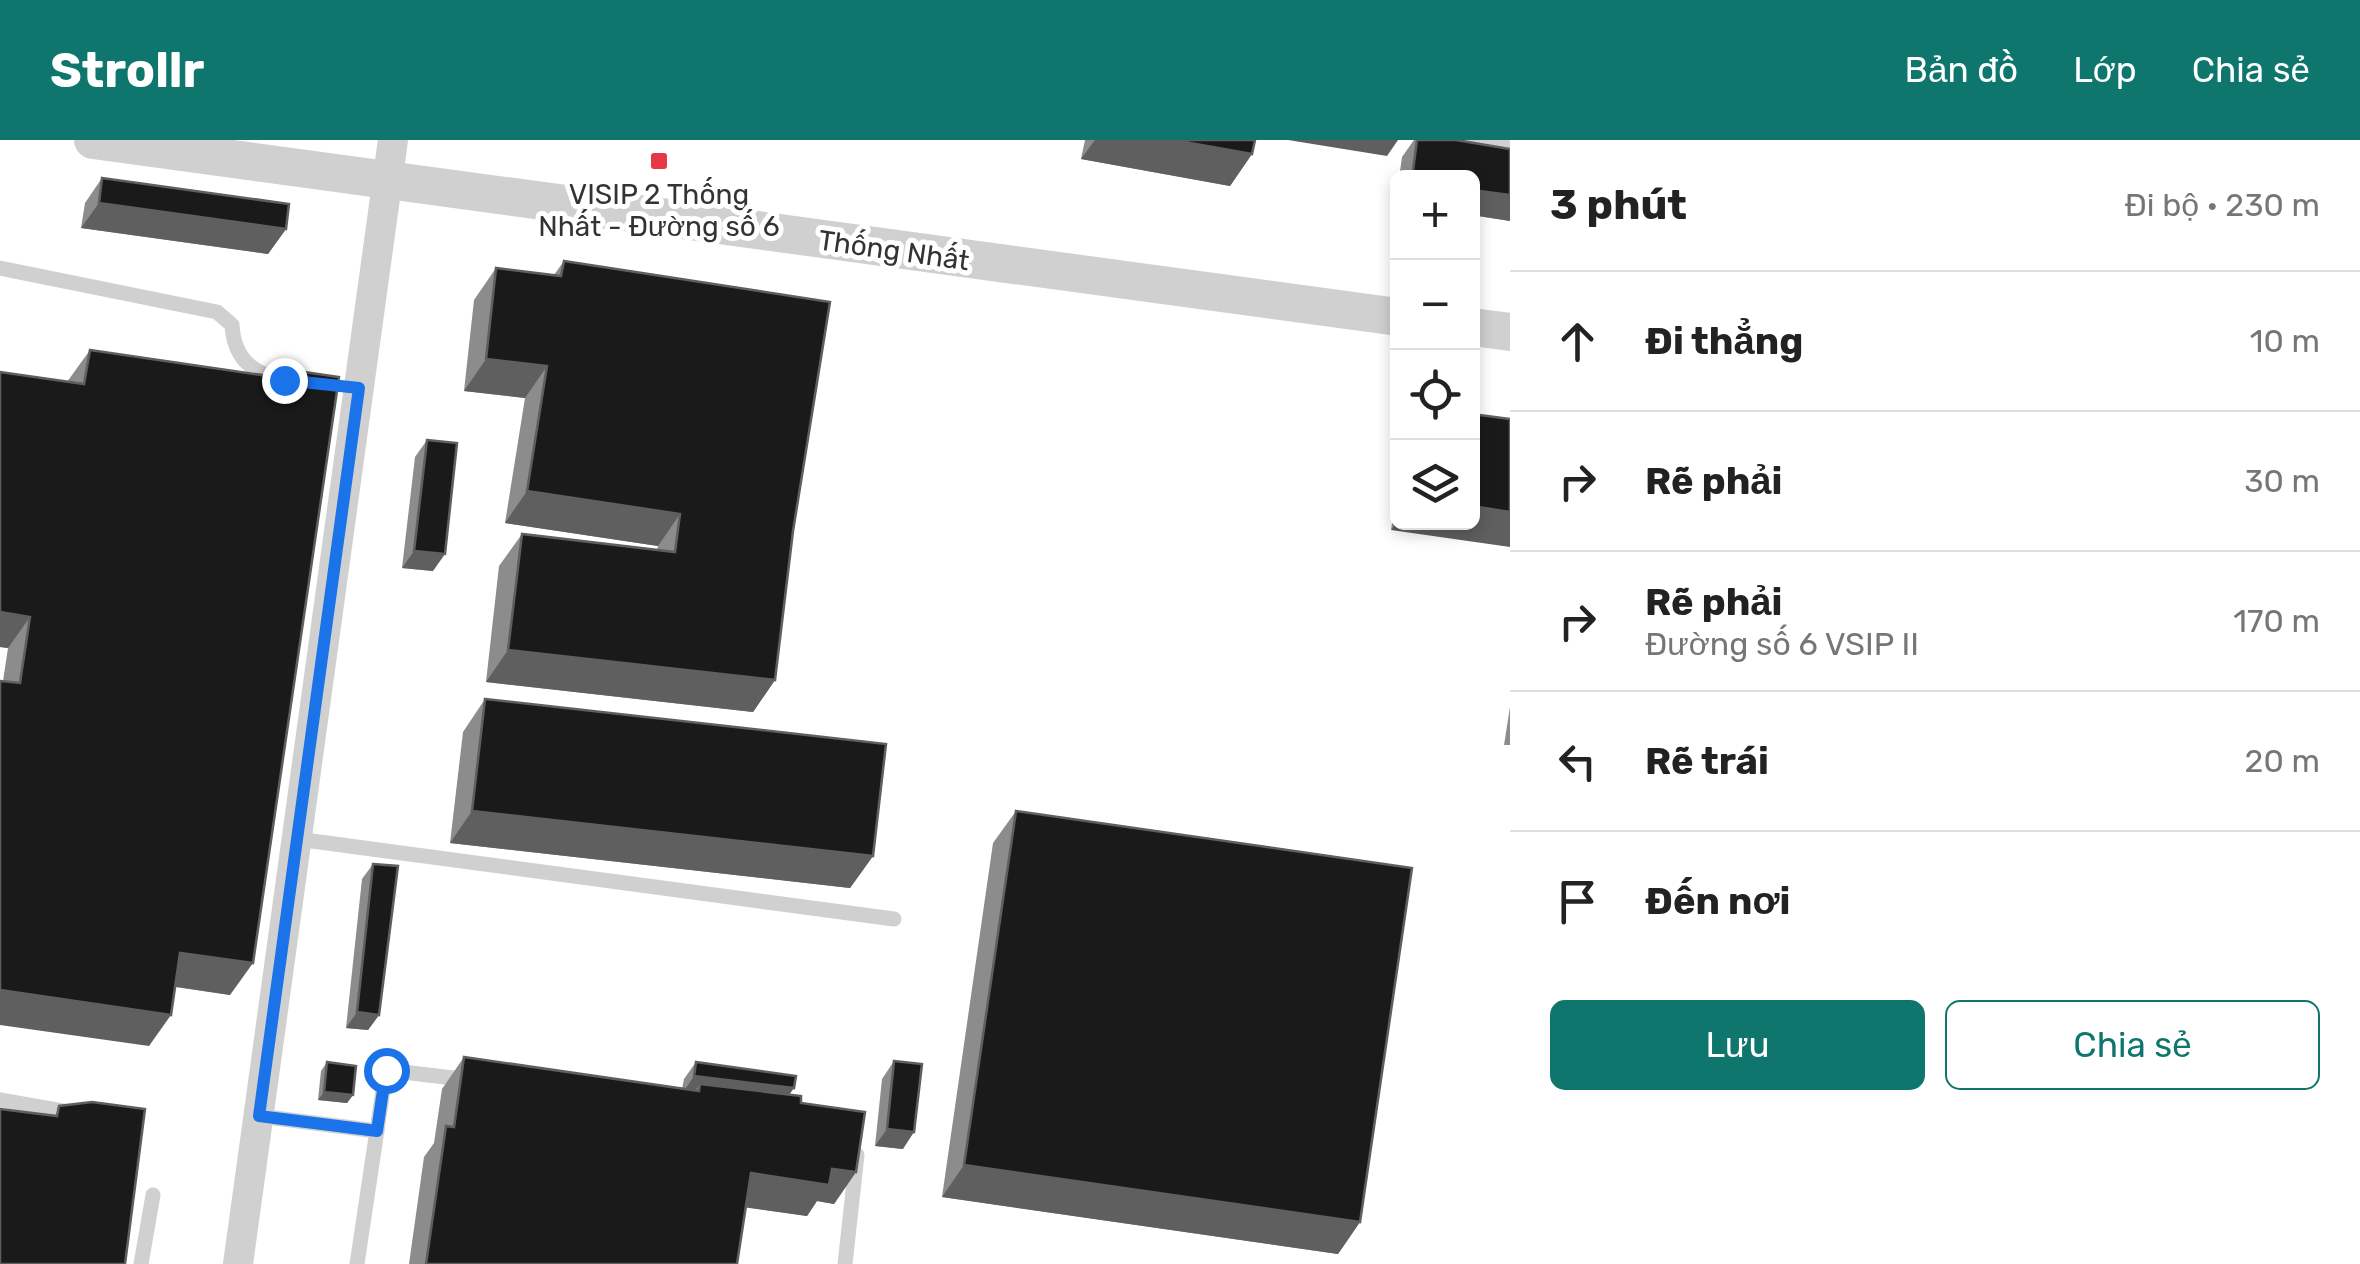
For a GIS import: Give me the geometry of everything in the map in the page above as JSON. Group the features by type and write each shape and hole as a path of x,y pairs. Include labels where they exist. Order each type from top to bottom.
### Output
{"street":[{"name":"Thống Nhất","path":"93,140 1390,316"},
{"path":"238,1264 297,839 350,386 394,140"},
{"path":"1480,328 1510,332"}],"lane":[{"path":"1471,140 1510,146"},
{"path":"0,268 216,312 232,324 233,345 241,360 284,380 321,384"},
{"path":"297,839 894,919"},
{"path":"357,1264 386,1070 484,1081"},
{"path":"0,1100 87,1116"},
{"path":"259,1116 377,1131"},
{"path":"845,1264 860,1130"},
{"path":"141,1264 153,1195"}],"building":[{"path":"1173,140 1255,140 1252,154"},
{"path":"1417,140 1456,140 1510,149 1510,195 1480,191 1480,170 1413,170"},
{"path":"102,178 289,204 286,229 99,203"},
{"path":"564,261 830,302 793,531 775,680 508,650 522,534 675,552 680,514 527,491 547,366 486,359 496,268 561,276"},
{"path":"90,350 296,380 297,371 339,377 253,963 180,953 171,1015 0,990 0,681 20,683 30,617 0,612 0,372 84,384"},
{"path":"1480,415 1510,419 1510,512 1480,507"},
{"path":"427,440 457,443 445,554 414,551"},
{"path":"485,699 886,744 873,856 472,811"},
{"path":"1016,811 1412,868 1360,1222 964,1165"},
{"path":"373,864 398,866 379,1015 357,1012"},
{"path":"464,1057 699,1091 700,1084 801,1096 801,1103 865,1112 856,1172 832,1169 829,1185 751,1173 737,1264 426,1264 446,1126 454,1127"},
{"path":"894,1061 922,1064 914,1132 887,1129"},
{"path":"327,1062 356,1066 353,1095 324,1092"},
{"path":"696,1062 796,1076 794,1088 694,1076"},
{"path":"92,1102 145,1109 125,1264 0,1264 0,1109 57,1116 59,1106"}],"place":[{"name":"VISIP 2 Thống Nhất - Đường số 6","path":"659,161"}],"route":[{"path":"284,380 359,388 259,1116 377,1131 386,1070"}]}
